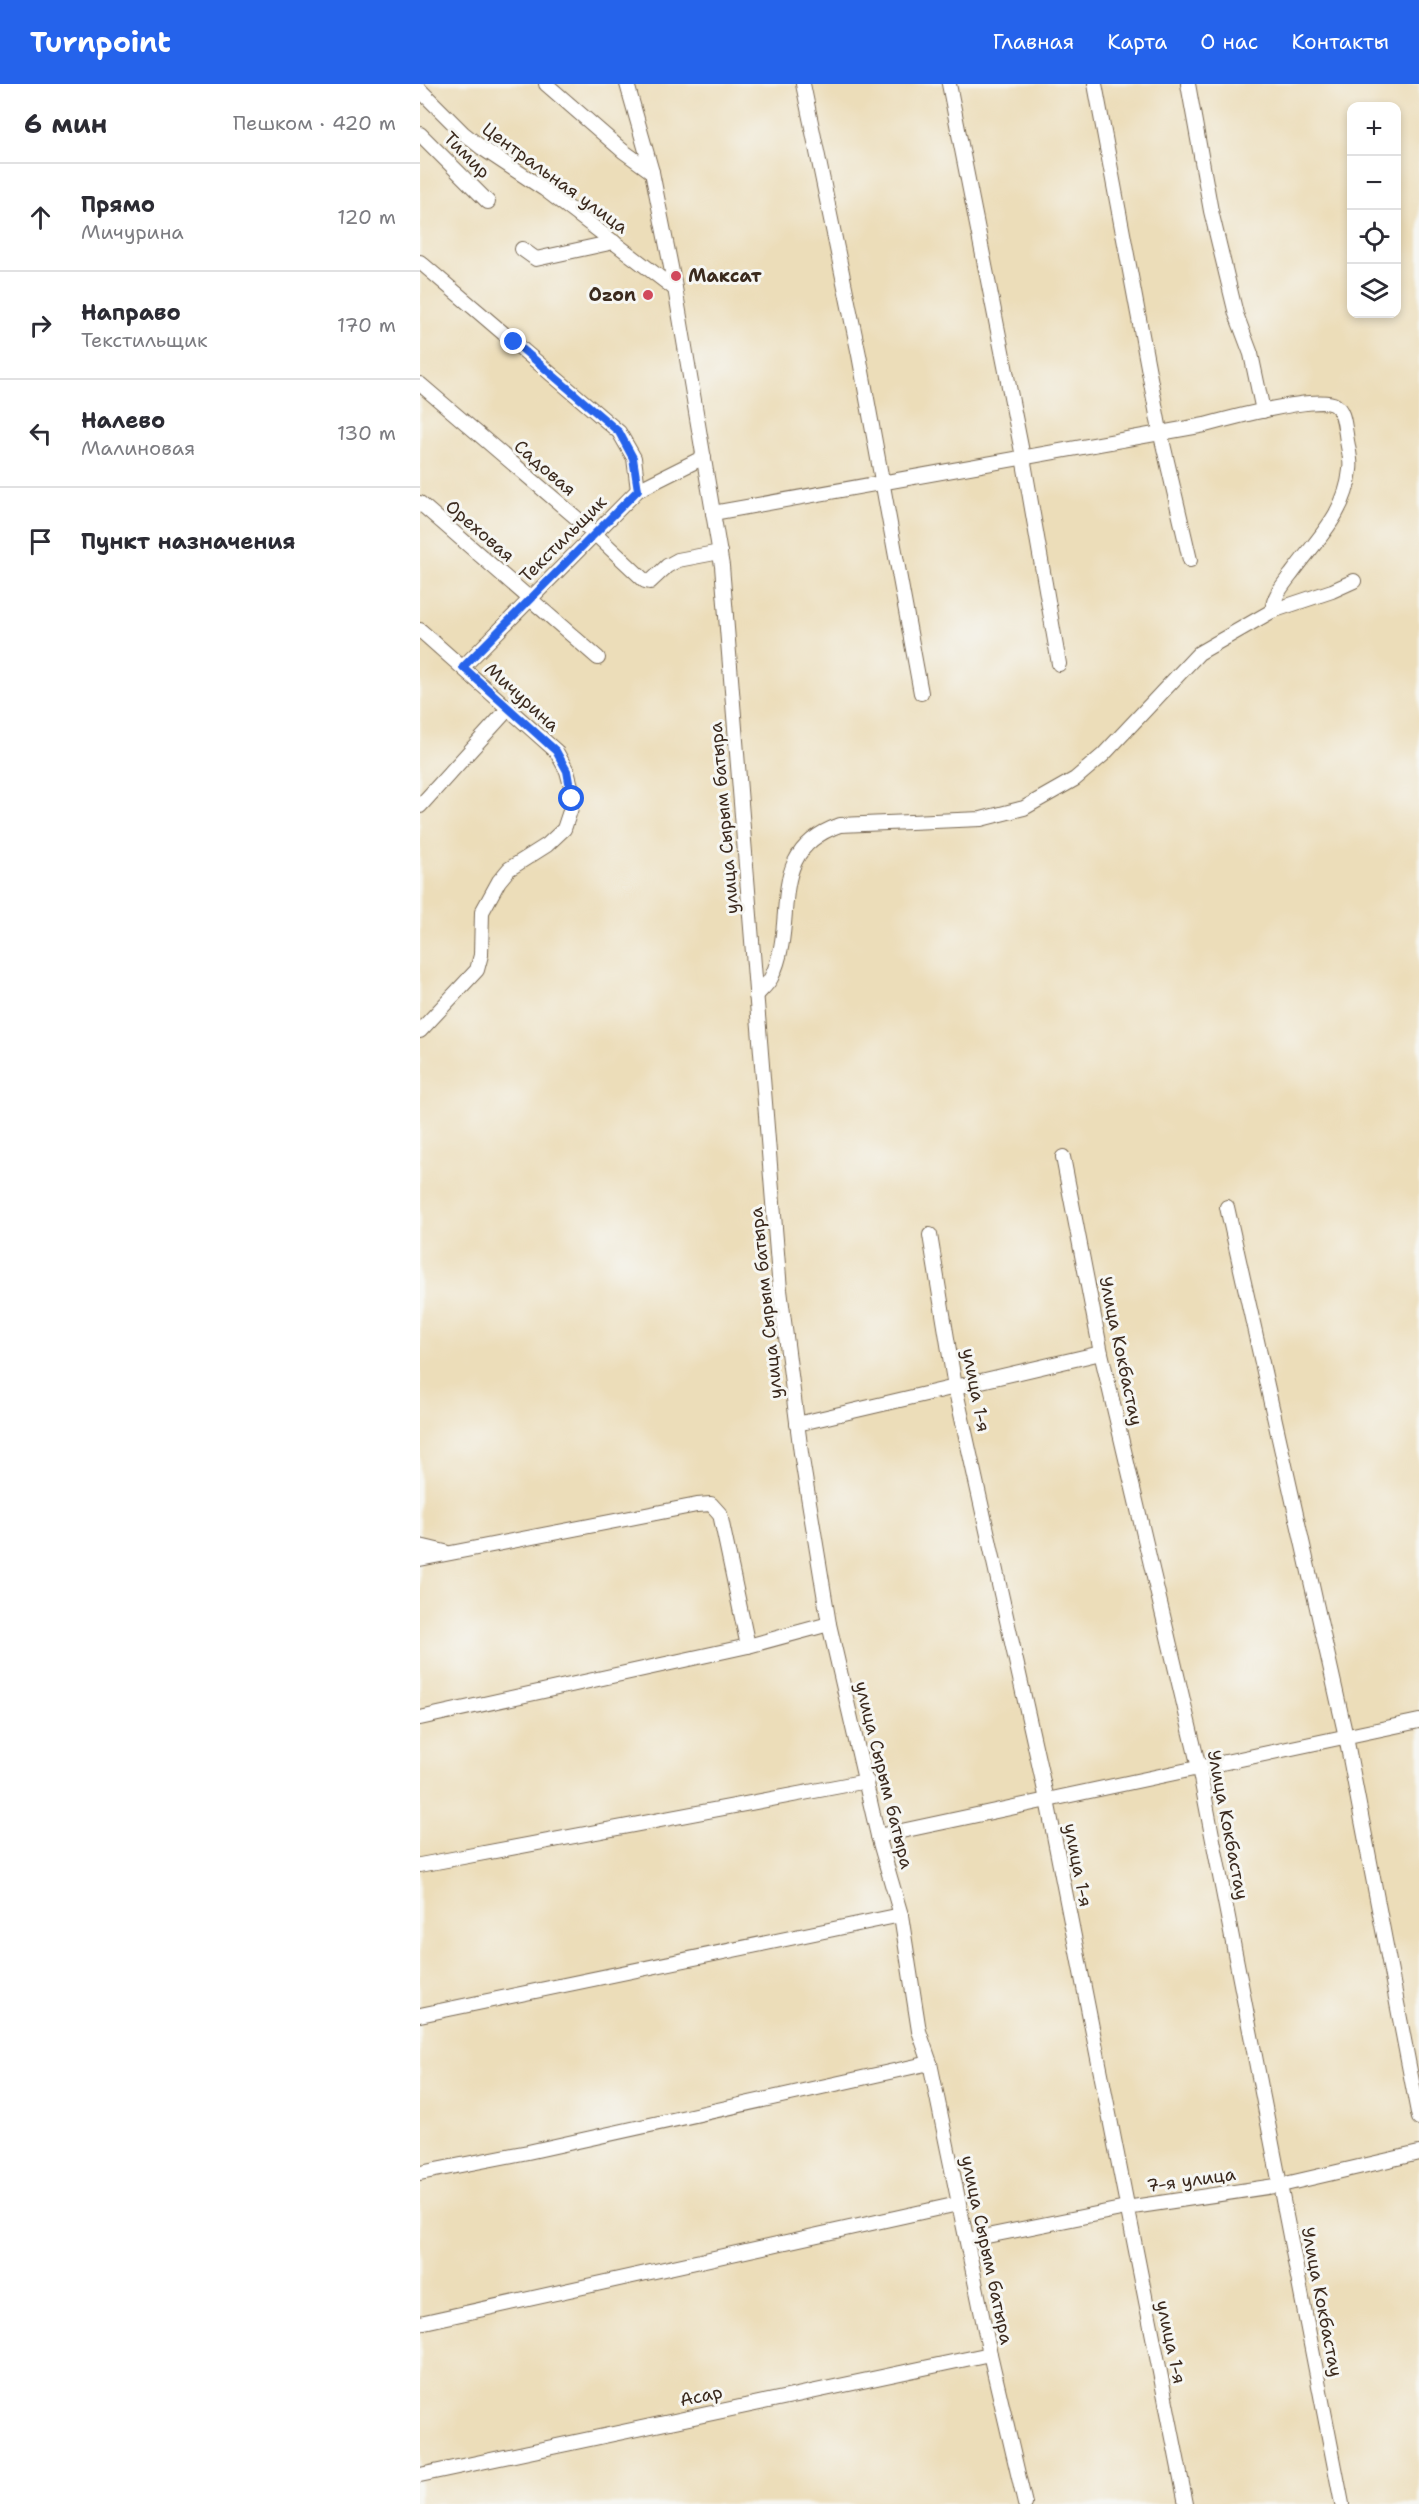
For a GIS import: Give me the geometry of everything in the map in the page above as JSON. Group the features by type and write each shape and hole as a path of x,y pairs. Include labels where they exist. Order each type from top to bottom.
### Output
{"street":[{"path":"546,84 623,151 652,172"},
{"name":"улица Сырым батыра","path":"627,84 652,172 675,289 720,552 780,1290 797,1425 829,1624 878,1836 901,1915 919,2031 930,2063 990,2354 1025,2504"},
{"path":"803,84 859,355 881,483 904,589 921,693"},
{"path":"949,84 1023,457 1059,664"},
{"path":"1095,84 1160,431 1190,560"},
{"path":"1188,84 1211,211 1236,314 1251,354 1263,411"},
{"name":"Центральная улица","path":"420,90 463,134 544,189 675,289"},
{"name":"Тимир","path":"420,134 488,202"},
{"path":"522,249 536,259 614,242"},
{"path":"420,262 619,432 633,458 638,490"},
{"name":"Садовая","path":"420,384 594,533 645,581 650,582 667,566 678,560 720,552"},
{"path":"713,513 1160,431 1205,425 1263,411 1318,402 1337,406 1343,417 1351,468 1341,508 1329,528 1282,586 1274,599 1272,611"},
{"name":"Текстильщик","path":"463,667 638,490 704,457"},
{"name":"Ореховая","path":"420,503 598,658"},
{"path":"756,996 771,978 781,941 788,884 794,863 801,848 820,832 840,825 981,819 1024,808 1075,779 1103,755 1199,653 1272,611 1332,591 1354,581"},
{"name":"Мичурина","path":"420,630 556,751 567,771 571,808 564,829 547,845 508,869 499,881 482,912 481,956 477,970 420,1031"},
{"path":"420,806 509,708"},
{"name":"Улица Кокбастау","path":"1063,1157 1101,1353 1199,1768 1342,2504"},
{"path":"1227,1207 1346,1737 1419,2118"},
{"name":"улица 1-я","path":"930,1234 955,1387 1047,1800 1186,2504"},
{"path":"797,1425 1101,1353"},
{"path":"420,1559 696,1505 711,1504 720,1514 748,1646"},
{"path":"420,1546 450,1553"},
{"path":"420,1718 748,1646 829,1624"},
{"path":"878,1836 1419,1721"},
{"path":"420,1865 867,1781"},
{"path":"420,2015 901,1915"},
{"path":"420,2173 528,2152 930,2063"},
{"name":"7-я улица","path":"967,2240 1126,2208 1281,2185 1419,2153"},
{"path":"420,2323 958,2205"},
{"name":"Асар","path":"420,2475 990,2354"}],"place":[{"name":"Максат","path":"676,276"},
{"name":"Ozon","path":"648,295"}],"route":[{"path":"514,342 619,432 633,458 638,490 463,667 556,751 567,771 572,799"}]}
